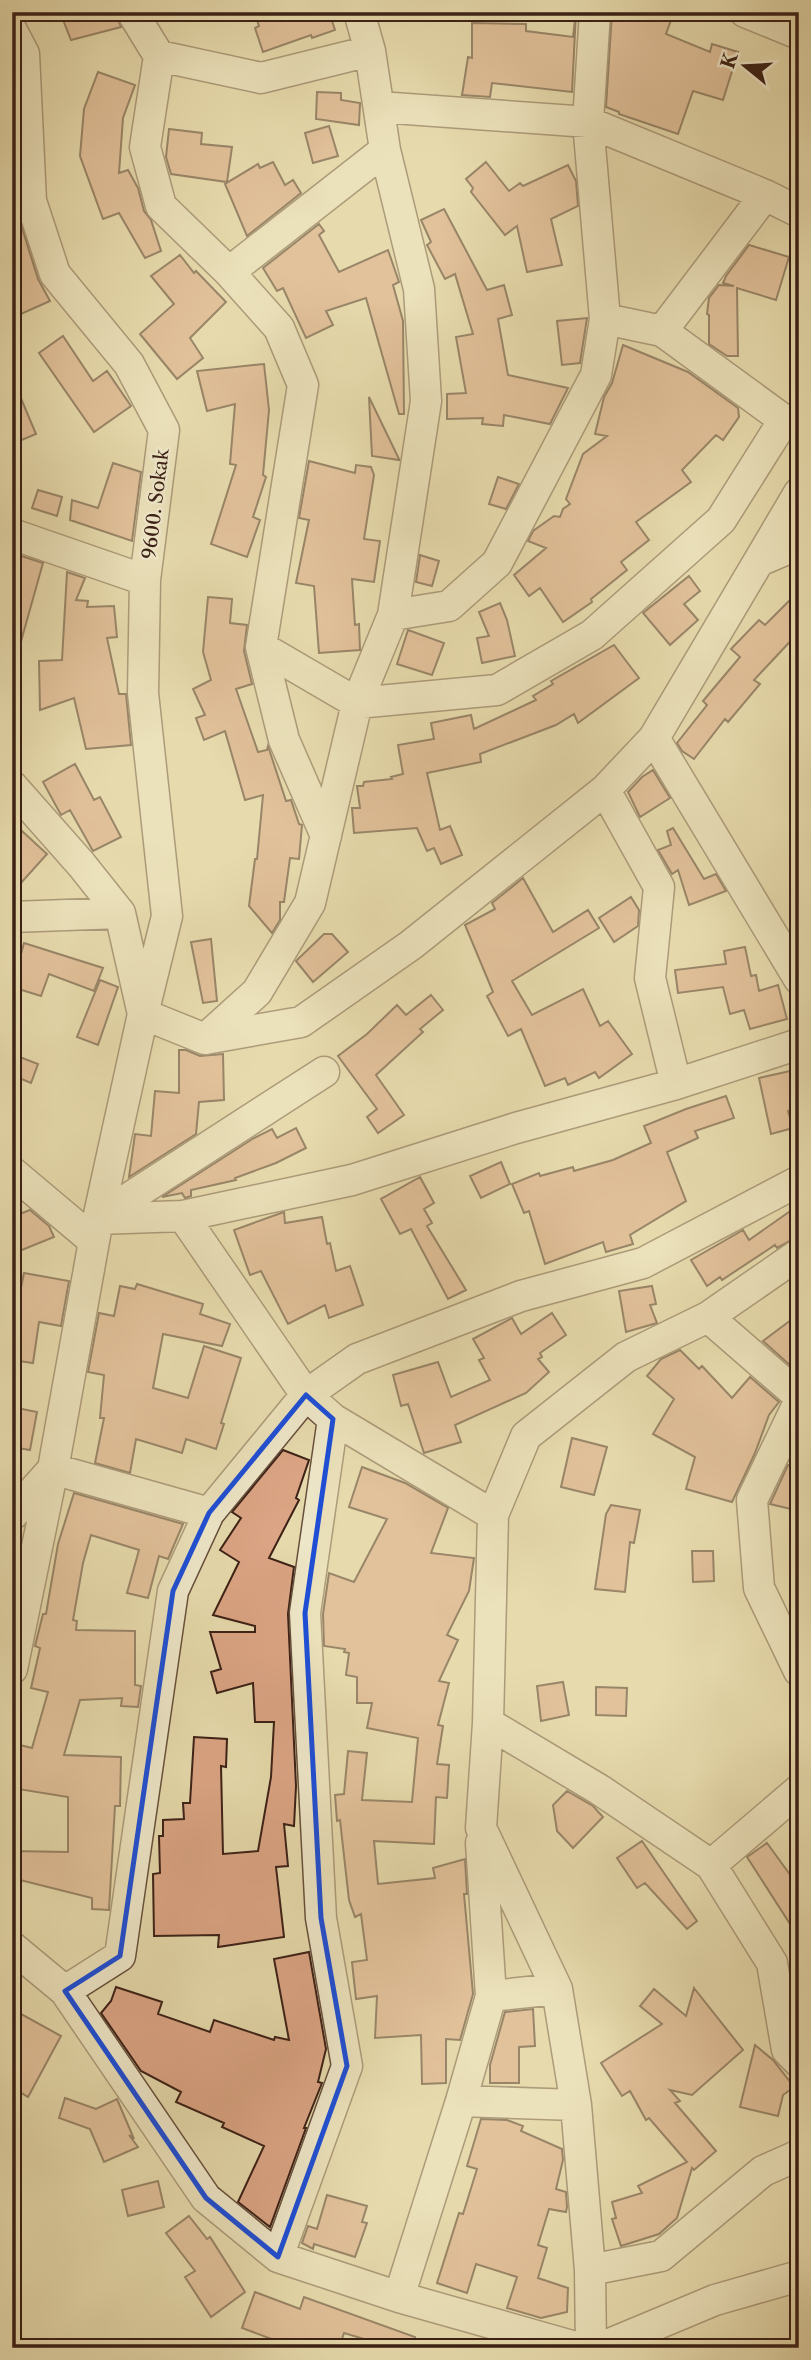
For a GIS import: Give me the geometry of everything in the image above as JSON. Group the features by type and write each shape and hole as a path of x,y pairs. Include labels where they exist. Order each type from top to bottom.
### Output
{"street":[{"path":"132,12 159,56 145,147 161,206 229,272 279,328 303,385 261,647 284,740 326,836"},
{"path":"205,1039 257,992 310,903 357,703 393,615 426,401 419,289 385,150 370,51 359,12"},
{"path":"393,615 449,606 496,563 596,375 605,319 588,122 595,12"},
{"path":"746,12 799,34"},
{"name":"9600. Sokak","path":"12,1669 53,1469 96,1230 167,916 143,693 145,580 164,430 129,364 55,274 31,201 16,50"},
{"path":"159,56 261,78 370,51"},
{"path":"379,107 588,122 765,195 799,212"},
{"path":"229,272 385,150"},
{"path":"663,331 765,195"},
{"path":"261,647 357,703 497,690 592,635 721,520 792,421 663,331 605,319"},
{"path":"12,786 120,913 143,1014 205,1039 301,1022 411,945 605,790 654,738 799,494"},
{"path":"12,534 145,580"},
{"path":"759,561 799,544"},
{"path":"654,738 799,979"},
{"path":"605,790 659,887 650,978 676,1084"},
{"path":"12,917 120,913"},
{"path":"12,1172 96,1230 183,1216 352,1180 516,1128 676,1084 799,1044"},
{"path":"96,1230 324,1072"},
{"path":"65,1991 120,1956 173,1591 209,1513 306,1395 357,1359 521,1296 643,1263 799,1181"},
{"path":"183,1216 306,1395 333,1419 493,1515"},
{"path":"399,2297 491,1996 481,1828 488,1723 493,1515 526,1436 626,1357 708,1317 799,1254"},
{"path":"708,1317 799,1396"},
{"path":"799,1402 751,1500 759,1588 799,1671"},
{"path":"278,2257 347,2066 321,1918 305,1613 333,1419"},
{"path":"12,1515 53,1469 209,1513"},
{"path":"488,1723 600,1790 711,1865 772,1963 787,2049 799,2062"},
{"path":"711,1865 799,1790"},
{"path":"481,1828 556,1989 576,2105 590,2270 591,2348"},
{"path":"12,1947 65,1991 206,2198 278,2257 399,2297 579,2348"},
{"path":"491,1996 556,1989"},
{"path":"461,2101 576,2105"},
{"path":"590,2270 661,2256 764,2171 799,2155"},
{"path":"600,2348 715,2300 799,2276"}],"highlighted area":[{"path":"306,1395 333,1419 305,1613 321,1918 347,2066 278,2257 206,2198 65,1991 120,1956 173,1591 209,1513"}],"building":[{"path":"60,12 115,12 121,27 71,40"},
{"path":"254,12 329,12 335,30 312,38 311,35 263,52 255,28 259,26"},
{"path":"576,12 572,92 492,83 490,97 462,95 468,57 472,58 472,23 526,24 526,31 573,37"},
{"path":"612,12 648,12 671,20 666,34 710,52 712,44 738,52 723,100 693,91 678,134 606,107"},
{"path":"98,72 135,85 123,118 119,173 128,170 138,188 144,211 151,220 161,251 145,258 119,213 103,219 80,156 84,109"},
{"path":"317,92 341,93 341,100 360,103 359,125 316,119"},
{"path":"329,126 338,156 313,163 305,133"},
{"path":"169,129 202,133 201,144 232,147 227,182 171,174 166,157"},
{"path":"273,162 285,185 293,180 301,193 247,236 225,184 258,164 260,168"},
{"path":"486,162 509,191 520,183 523,186 568,165 576,181 578,206 551,219 562,265 527,272 517,226 505,235 471,192 473,188 466,179"},
{"path":"13,199 38,279 50,301 12,318"},
{"path":"444,209 487,290 504,285 512,315 498,319 508,375 568,388 550,424 504,415 503,426 482,424 483,418 447,419 447,394 466,393 456,337 473,334 455,274 445,279 427,245 431,242 421,220"},
{"path":"319,224 324,231 319,235 339,272 388,250 399,282 393,285 403,321 404,414 399,414 366,298 326,311 333,325 306,338 283,288 277,291 263,268"},
{"path":"749,245 789,257 776,300 737,288 738,356 727,356 709,344 709,298 719,285 734,286 723,283"},
{"path":"180,255 194,273 196,271 226,302 190,338 203,358 177,379 140,334 174,304 151,276"},
{"path":"587,318 580,363 562,365 557,321"},
{"path":"63,336 93,381 107,371 131,406 94,432 39,353"},
{"path":"623,345 688,372 738,408 739,417 723,440 716,435 682,470 691,482 636,522 649,540 621,562 627,570 591,599 592,602 563,622 540,588 529,596 514,575 546,548 528,541 533,531 554,516 560,517 563,509 570,504 566,499 583,454 607,436 595,434 604,397 612,383"},
{"path":"264,364 269,410 263,475 266,477 253,517 260,520 247,557 211,544 236,465 230,464 235,404 207,411 197,371"},
{"path":"12,377 36,434 12,444"},
{"path":"369,397 399,459 399,460 372,456"},
{"path":"309,461 355,473 356,465 371,467 374,475 364,539 380,541 374,582 352,579 355,625 359,624 360,650 319,653 314,586 296,583 309,520 299,518"},
{"path":"113,463 141,472 132,541 70,520 72,500 98,508"},
{"path":"498,477 519,484 506,509 489,504"},
{"path":"38,490 62,497 57,516 32,508"},
{"path":"12,553 43,563 18,652 12,651"},
{"path":"420,555 439,561 432,586 416,582"},
{"path":"67,572 85,578 76,600 88,601 87,607 114,606 117,637 107,638 119,694 126,694 131,745 86,749 74,698 40,710 39,661 62,660"},
{"path":"689,576 700,591 684,604 698,620 670,645 643,613"},
{"path":"799,591 799,632 754,680 760,684 728,722 725,719 694,759 682,751 677,743 707,705 703,701 740,657 731,649 759,620 765,625"},
{"path":"208,597 232,599 230,623 247,625 244,651 252,684 236,689 258,752 267,750 268,746 286,801 291,800 299,824 302,825 299,859 290,858 284,902 280,902 280,920 272,933 249,906 263,795 245,800 225,731 204,740 196,718 205,715 193,689 211,680 203,652"},
{"path":"500,603 507,620 515,656 482,663 477,638 489,636 479,612"},
{"path":"408,630 444,643 432,675 397,664"},
{"path":"614,645 639,678 578,723 574,714 556,725 480,754 481,762 427,773 440,830 450,826 462,855 441,864 434,848 427,851 417,828 354,833 352,808 360,808 357,786 363,786 364,782 392,779 391,777 403,774 398,745 434,739 431,723 471,715 474,729 536,700 533,696 553,684 551,681"},
{"path":"75,764 94,800 100,797 121,837 93,851 70,810 61,815 43,782"},
{"path":"653,770 670,798 640,817 628,792"},
{"path":"673,828 704,879 716,874 726,891 689,905 678,870 672,874 658,850 671,845 667,831"},
{"path":"22,831 47,854 12,893 12,841"},
{"path":"523,878 553,932 588,910 599,928 512,981 532,1015 583,989 600,1026 608,1021 632,1054 599,1078 595,1072 568,1085 565,1078 545,1086 521,1029 508,1036 487,996 493,992 465,925 495,909 492,903"},
{"path":"631,897 639,910 638,926 614,942 599,918"},
{"path":"324,934 332,934 348,952 313,982 296,961"},
{"path":"211,939 217,1001 203,1003 191,942"},
{"path":"24,943 103,968 94,991 49,974 41,996 12,987"},
{"path":"745,947 751,976 756,975 759,991 778,985 787,1019 750,1029 744,1010 730,1014 723,987 678,993 675,970 726,964 724,951"},
{"path":"100,980 118,987 98,1045 77,1037"},
{"path":"431,995 443,1010 420,1029 423,1032 376,1075 404,1115 378,1133 367,1117 377,1109 338,1056 367,1034 397,1005 406,1015"},
{"path":"179,1050 200,1056 223,1054 224,1100 199,1102 196,1134 129,1177 135,1134 151,1136 155,1091 179,1093"},
{"path":"12,1054 38,1064 31,1083 12,1075"},
{"path":"799,1069 799,1108 788,1111 793,1128 771,1134 759,1078"},
{"path":"726,1096 734,1118 695,1131 698,1138 667,1152 686,1201 630,1235 633,1244 606,1252 603,1242 545,1264 529,1211 524,1213 512,1184 539,1173 540,1176 573,1167 574,1171 613,1160 651,1143 644,1126"},
{"path":"296,1128 306,1148 276,1163 235,1178 236,1180 191,1190 191,1196 185,1198 182,1193 162,1197 254,1138 272,1129 277,1138"},
{"path":"501,1162 510,1184 481,1198 470,1176"},
{"path":"420,1177 434,1203 424,1209 432,1223 427,1226 466,1290 448,1299 411,1229 400,1234 381,1199"},
{"path":"799,1205 799,1236 777,1248 775,1245 722,1280 720,1277 707,1286 691,1260 743,1230 749,1240"},
{"path":"30,1210 49,1226 54,1237 12,1254 12,1217"},
{"path":"284,1212 285,1223 322,1217 336,1271 350,1266 363,1305 329,1318 325,1305 288,1324 261,1271 250,1275 234,1230"},
{"path":"24,1273 69,1281 61,1326 39,1322 33,1363 12,1360 19,1318 15,1317"},
{"path":"137,1284 203,1304 200,1314 230,1324 222,1346 163,1334 153,1388 188,1398 204,1346 241,1358 216,1449 186,1439 182,1453 136,1439 130,1473 95,1463 104,1418 100,1418 104,1375 88,1372 99,1313 114,1316 120,1286 135,1289"},
{"path":"652,1286 656,1304 650,1305 657,1323 626,1332 619,1291"},
{"path":"552,1313 566,1335 540,1353 542,1357 538,1359 549,1372 526,1393 455,1425 461,1442 424,1453 408,1404 401,1406 393,1375 438,1362 451,1397 490,1380 479,1360 484,1358 473,1339 512,1318 521,1334"},
{"path":"799,1314 799,1362 792,1367 763,1341"},
{"path":"680,1350 699,1369 702,1366 732,1398 750,1377 779,1402 769,1415 732,1502 686,1489 695,1457 653,1434 674,1399 647,1376 661,1359"},
{"path":"12,1407 37,1412 30,1450 12,1447"},
{"path":"572,1438 607,1447 594,1495 561,1487"},
{"path":"283,1450 309,1460 296,1498 299,1500 269,1558 294,1567 288,1614 296,1786 294,1826 284,1824 288,1866 276,1867 284,1937 218,1947 219,1935 154,1936 153,1874 160,1873 159,1836 163,1836 163,1820 184,1819 183,1803 190,1803 194,1737 227,1739 226,1767 221,1766 223,1854 258,1851 271,1777 274,1722 255,1722 253,1683 217,1693 211,1672 221,1669 210,1632 255,1632 255,1626 213,1615 239,1562 220,1550 241,1518 232,1512"},
{"path":"788,1465 799,1468 799,1511 770,1504"},
{"path":"362,1467 405,1483 448,1508 431,1553 474,1558 469,1591 447,1635 458,1640 439,1681 449,1683 438,1725 443,1726 437,1764 449,1765 447,1798 436,1797 434,1844 374,1841 378,1884 435,1878 433,1868 465,1859 467,1894 464,1894 473,1994 460,2040 446,2039 446,2083 422,2084 421,2035 375,2038 377,1996 356,1999 352,1962 367,1960 361,1914 355,1917 349,1900 335,1795 344,1794 348,1751 367,1753 362,1800 412,1802 418,1738 367,1728 372,1703 357,1703 357,1677 346,1675 349,1653 344,1652 345,1649 324,1646 323,1614 329,1573 354,1582 387,1519 349,1507"},
{"path":"74,1493 183,1524 168,1559 159,1556 148,1598 127,1593 139,1550 91,1535 83,1563 73,1620 77,1621 76,1630 135,1631 135,1685 141,1686 138,1707 121,1706 122,1698 80,1700 64,1755 121,1757 120,1806 115,1806 109,1910 92,1909 92,1898 12,1878 12,1851 68,1852 68,1797 12,1788 12,1743 32,1748 48,1692 31,1688 40,1648 35,1646 43,1614 46,1614 58,1544"},
{"path":"611,1505 640,1510 634,1543 630,1542 625,1592 595,1589 606,1514"},
{"path":"692,1551 713,1551 714,1581 693,1582"},
{"path":"563,1682 569,1715 541,1721 537,1686"},
{"path":"596,1687 627,1688 626,1716 596,1715"},
{"path":"567,1791 593,1806 603,1817 573,1848 557,1831 553,1805"},
{"path":"642,1841 697,1921 687,1929 645,1883 637,1888 617,1858"},
{"path":"767,1843 799,1887 799,1938 747,1857"},
{"path":"309,1952 326,2049 318,2082 322,2083 270,2227 238,2202 264,2146 222,2127 224,2123 176,2102 181,2092 141,2071 101,2013 111,2001 116,1987 162,2002 158,2014 210,2032 214,2020 274,2040 275,2037 289,2040 274,1959"},
{"path":"694,1988 743,2050 692,2095 670,2090 680,2101 675,2103 716,2151 694,2170 692,2168 677,2218 659,2234 621,2246 612,2219 616,2218 612,2202 642,2193 638,2186 687,2162 649,2118 646,2120 630,2091 622,2096 601,2063 662,2024 640,2006 654,1989 686,2016"},
{"path":"12,2009 61,2036 28,2097 12,2087"},
{"path":"533,2009 535,2046 519,2047 519,2083 490,2083 490,2065 505,2012"},
{"path":"755,2045 773,2060 794,2087 783,2095 778,2116 740,2107"},
{"path":"65,2098 96,2109 117,2099 134,2139 129,2135 138,2147 104,2162 90,2129 59,2118"},
{"path":"481,2119 507,2120 523,2126 521,2131 562,2149 563,2160 556,2189 566,2192 567,2207 566,2212 549,2209 538,2245 547,2248 538,2278 568,2288 567,2312 541,2318 507,2308 517,2277 476,2264 467,2293 437,2283 459,2213 463,2214 477,2169 467,2166"},
{"path":"158,2181 164,2207 128,2216 122,2190"},
{"path":"327,2195 367,2206 362,2222 367,2223 355,2257 314,2244 313,2249 302,2243 308,2226 317,2229"},
{"path":"189,2216 207,2239 210,2237 245,2292 211,2317 185,2277 195,2271 166,2233"},
{"path":"255,2292 300,2309 304,2297 415,2337 411,2348 394,2348 344,2333 339,2348 296,2348 242,2328"}]}
